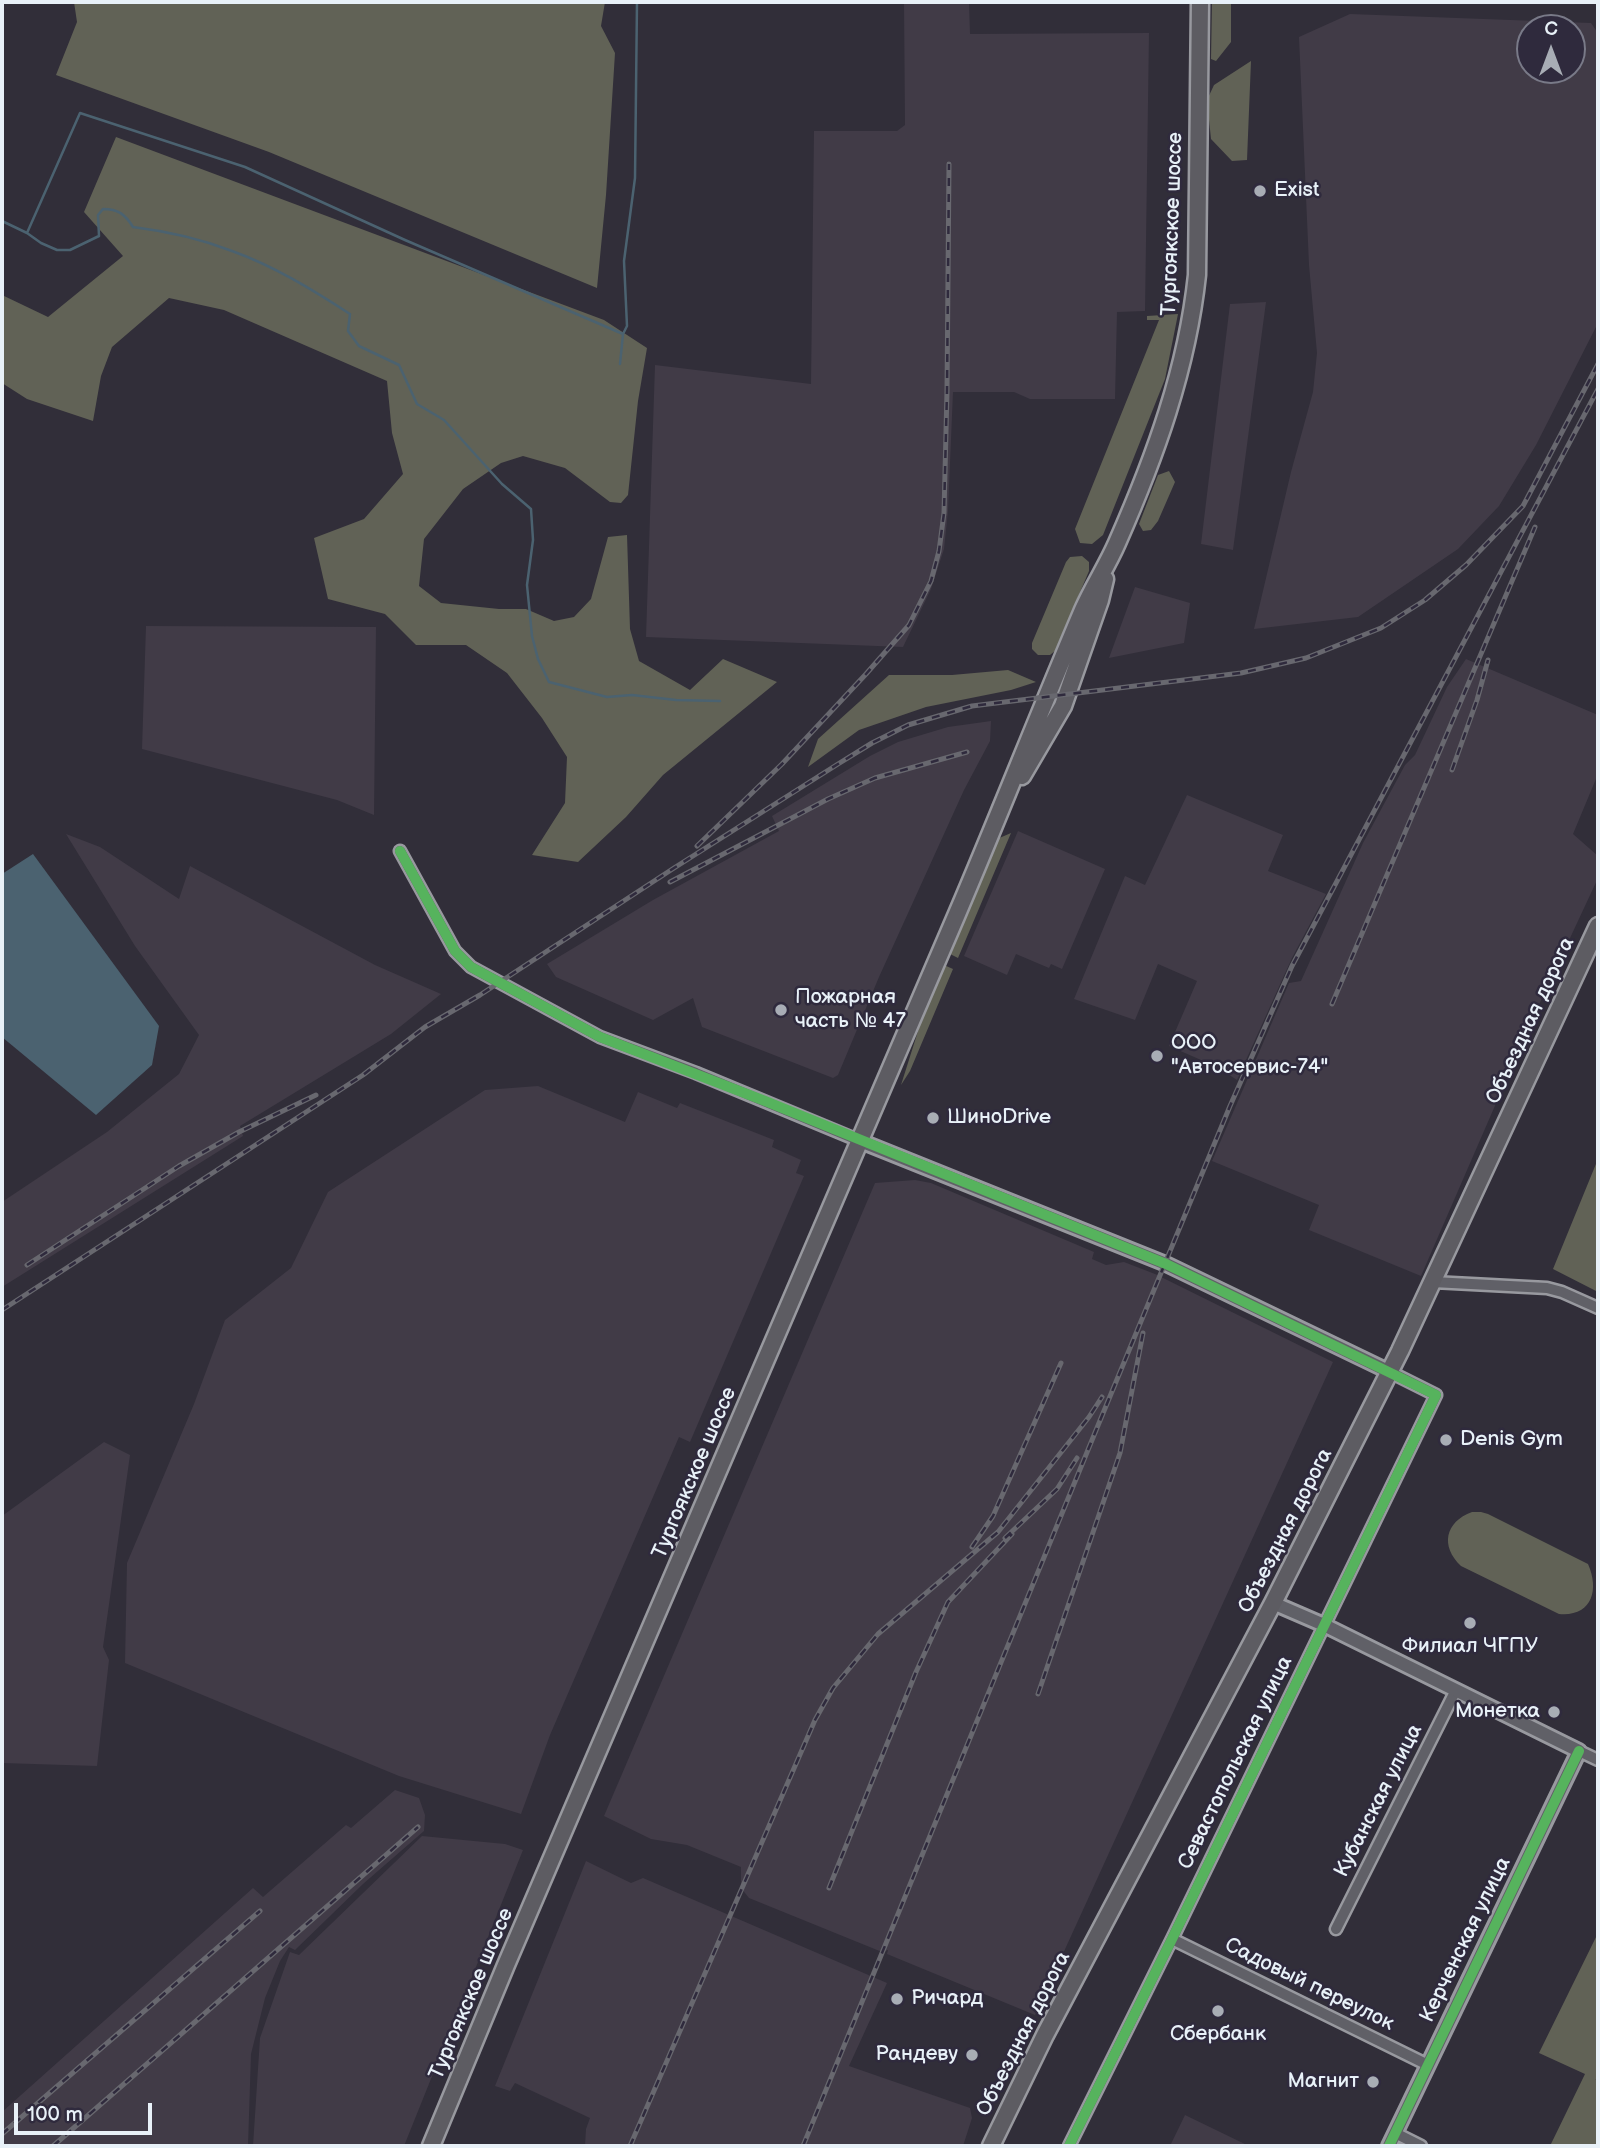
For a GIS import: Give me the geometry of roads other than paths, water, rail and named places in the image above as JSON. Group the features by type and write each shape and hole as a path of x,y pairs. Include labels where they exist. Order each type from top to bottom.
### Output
{"main road":[{"name":"Тургоякское шоссе","path":"431,2146 998,816 1063,706 1100,600 1109,559 1168,412 1181,370 1193,313 1197,275 1199,2"},
{"name":"Объездная дорога","path":"991,2146 1052,2023 1273,1603 1390,1372 1598,926"}],"street":[{"path":"400,851 455,951 471,967 600,1037 696,1073 1166,1264 1390,1372"},
{"path":"1433,1282 1547,1288 1598,1308"},
{"name":"Севастопольская улица","path":"1069,2146 1436,1395 1390,1372"},
{"path":"1273,1603 1324,1625 1598,1760"},
{"name":"Кубанская улица","path":"1336,1929 1456,1690"},
{"name":"Керченская улица","path":"1389,2146 1579,1751"},
{"name":"Садовый переулок","path":"1172,1939 1428,2065"},
{"path":"1395,2133 1421,2146"}],"water":[{"path":"33,854 159,1026 152,1065 96,1115 2,1037 2,874"}],"waterway":[{"path":"623,334 627,326 624,261 635,178 637,2"},
{"path":"27,233 80,113 245,167 405,240 623,334 620,364"},
{"path":"2,221 57,250 70,250 99,236 98,215 103,209 117,211 133,227 195,239 248,257 293,279 350,314 348,331 359,346 399,365 417,404 444,420 502,484 531,509 533,540 527,585 532,636 538,659 549,682 607,697 632,695 720,701"}],"railway":[{"path":"697,846 782,764 866,674 909,625 931,581 939,551 944,513 949,164"},
{"path":"2,1310 363,1075 425,1027 480,995 838,764 908,725 972,706 1241,673 1306,658 1381,628 1425,600 1466,565 1523,506 1598,364"},
{"path":"803,2146 1230,1106 1292,966 1598,389"},
{"path":"1332,1004 1535,527"},
{"path":"1452,770 1488,660"},
{"path":"670,882 828,799 875,778 967,752"},
{"path":"27,1265 179,1166 239,1132 316,1095"},
{"path":"1038,1694 1120,1453 1143,1333"},
{"path":"972,1547 993,1516 1061,1363"},
{"path":"630,2146 815,1720 833,1688 878,1634 998,1532 1102,1397"},
{"path":"1005,1538 1057,1489 1077,1458"},
{"path":"829,1888 916,1672 948,1602 1012,1534"},
{"path":"53,2146 418,1827"},
{"path":"2,2134 260,1911"}],"place":[{"name":"Exist","path":"1260,191"},
{"name":"Пожарная часть № 47","path":"781,1010"},
{"name":"ООО \"Автосервис-74\"","path":"1157,1056"},
{"name":"ШиноDrive","path":"933,1118"},
{"name":"Denis Gym","path":"1446,1440"},
{"name":"Филиал ЧГПУ","path":"1470,1623"},
{"name":"Монетка","path":"1554,1712"},
{"name":"Ричард","path":"897,1999"},
{"name":"Сбербанк","path":"1218,2011"},
{"name":"Рандеву","path":"972,2055"},
{"name":"Магнит","path":"1373,2082"}]}
